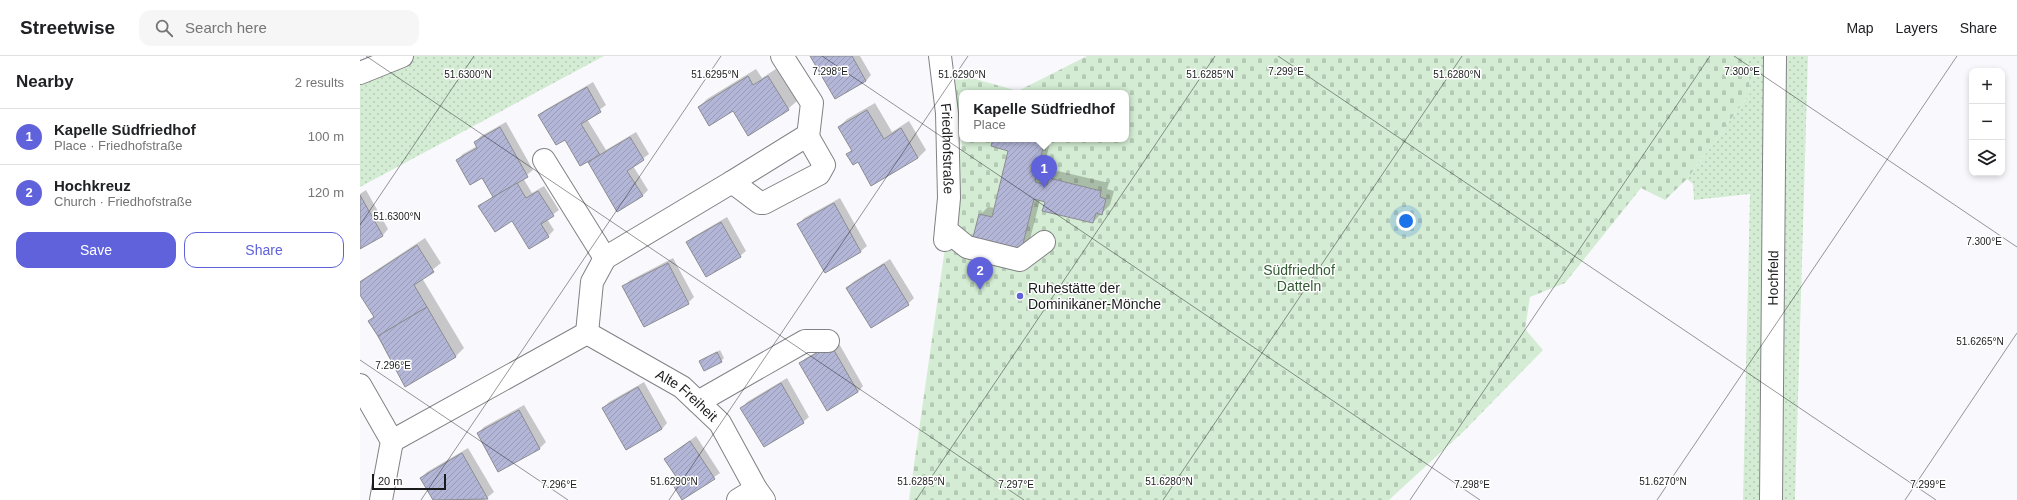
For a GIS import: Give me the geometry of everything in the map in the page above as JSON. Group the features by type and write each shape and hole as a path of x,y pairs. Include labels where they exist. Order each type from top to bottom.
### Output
{"street":[{"path":"360,73 402,56"},
{"path":"732,182 760,203 764,203 819,174 824,165 808,137 812,103 782,56"},
{"name":"Friedhofstraße","path":"940,56 947,113 949,198 946,235 967,247 1020,260 1044,242"},
{"name":"Hochfeld","path":"1771,500 1775,56"},
{"path":"392,441 587,333 592,282 605,258 803,138 808,137"},
{"path":"544,160 605,258"},
{"name":"Alte Freiheit","path":"587,333 682,387 720,424 760,494 738,500"},
{"path":"698,402 805,341 828,341"},
{"path":"360,385 392,441 381,500"}],"green space":[{"path":"409,56 604,56 360,187 360,79"},
{"name":"Südfriedhof Datteln","path":"1087,56 1747,56 1750,93 1687,179 1665,200 1641,188 1565,283 1530,297 1525,329 1543,350 1464,431 1389,500 909,500 946,241 949,198 962,142 1129,142 1129,90 1020,90"},
{"path":"1747,56 1808,56 1795,500 1743,500 1750,194 1694,200 1693,184 1687,179 1750,93"},
{"name":"Südfriedhof Datteln","path":"954,73 1014,90 959,90 959,117"}],"building":[{"path":"810,56 852,56 866,81 835,99"},
{"path":"748,76 753,85 768,76 789,110 748,136 733,111 709,126 698,107"},
{"path":"587,87 601,112 581,124 600,155 580,166 565,140 556,145 538,115"},
{"path":"867,110 884,139 901,128 918,158 871,186 858,162 853,165 846,154 852,151 838,127"},
{"path":"500,127 528,177 493,197 482,178 470,185 456,160 477,148 474,142"},
{"path":"630,137 644,160 627,171 643,196 617,212 588,162"},
{"path":"992,142 1044,142 1035,182 1047,185 1049,178 1101,191 1100,197 1106,199 1102,215 1096,213 1093,223 1042,211 1045,202 1034,199 1021,252 972,241 979,214 992,217 1008,151 991,146"},
{"path":"517,183 526,198 538,191 554,216 541,224 549,237 529,249 512,221 495,232 478,206"},
{"path":"360,195 383,236 360,249"},
{"path":"834,203 861,252 825,273 797,224"},
{"path":"721,222 741,257 706,277 686,242"},
{"path":"417,245 434,272 414,285 427,307 378,336 368,321 374,317 360,295 360,282"},
{"path":"668,263 689,304 644,327 622,286"},
{"path":"884,264 909,305 871,328 846,288"},
{"path":"427,307 456,357 405,387 378,336"},
{"path":"831,345 858,392 827,411 799,363"},
{"path":"717,352 722,362 704,371 699,361"},
{"path":"781,383 804,423 764,447 740,408"},
{"path":"638,387 662,429 626,450 602,408"},
{"path":"519,410 540,449 498,472 477,433"},
{"path":"690,441 715,479 682,500 673,485 679,481 664,459"},
{"path":"462,453 488,499 433,500 420,478"}],"place":[{"name":"Kapelle Südfriedhof","path":"1044,188"},
{"name":"Hochkreuz","path":"980,290"},
{"name":"Ruhestätte der Dominikaner-Mönche","path":"1020,296"}]}
